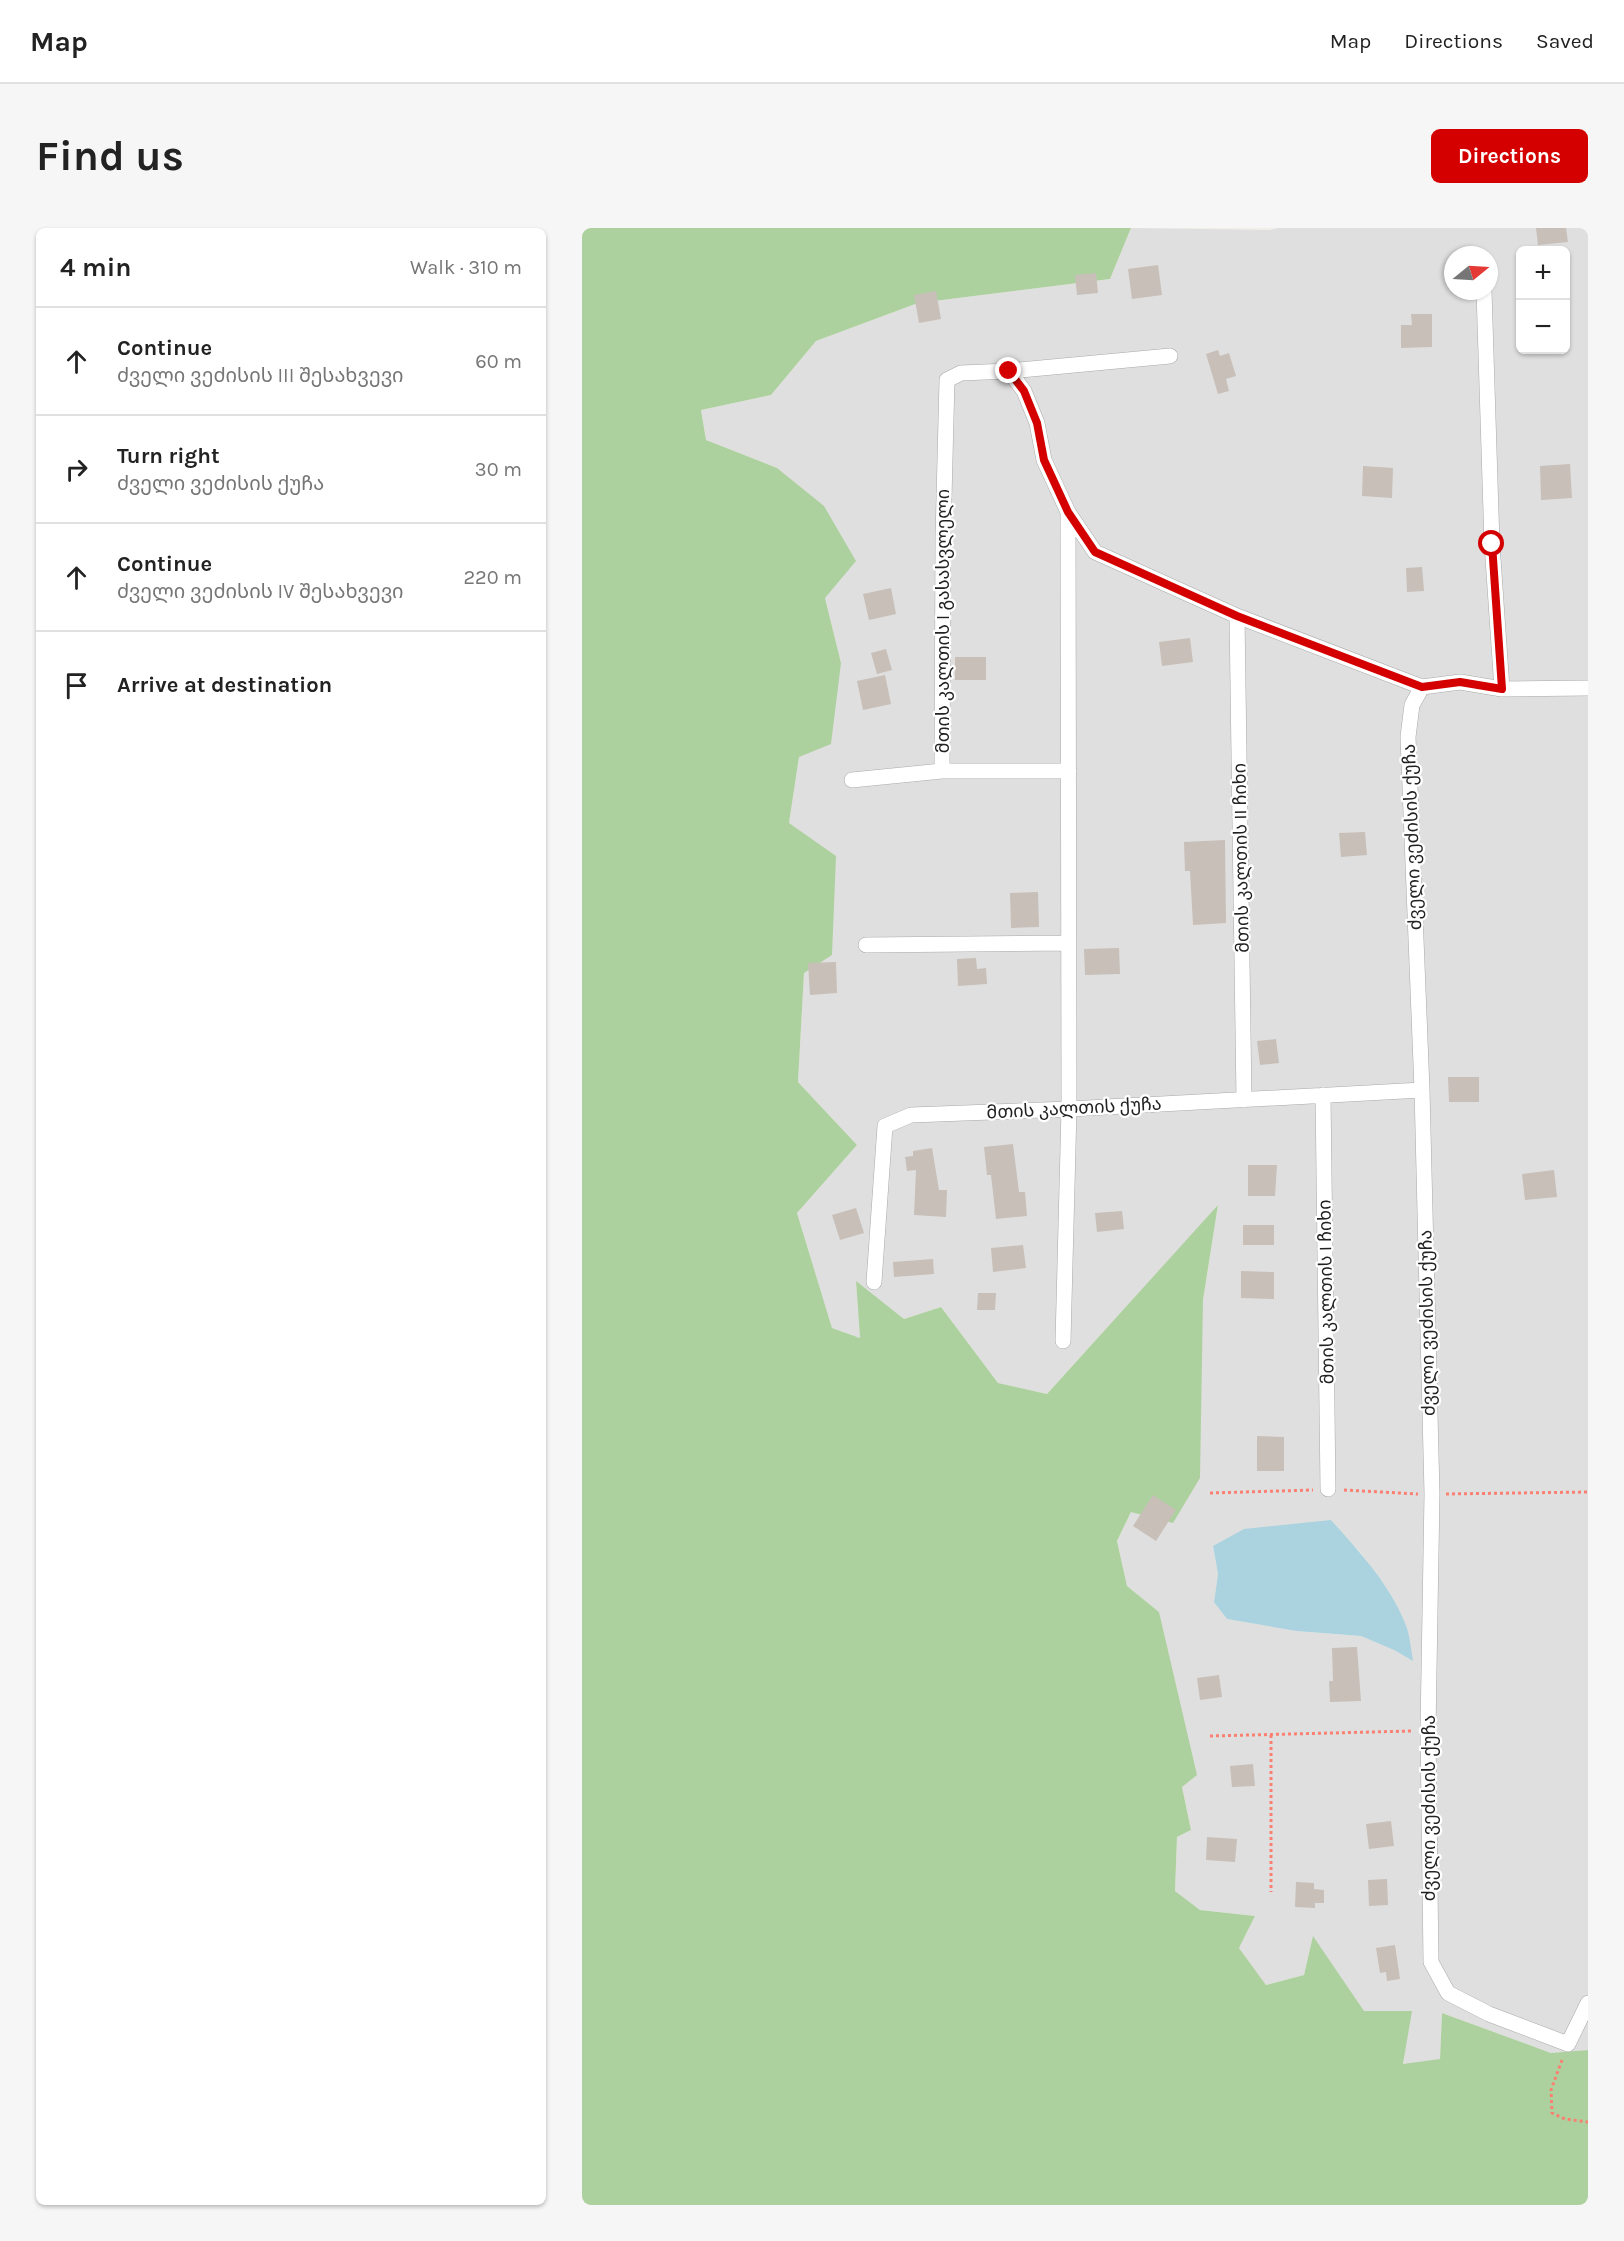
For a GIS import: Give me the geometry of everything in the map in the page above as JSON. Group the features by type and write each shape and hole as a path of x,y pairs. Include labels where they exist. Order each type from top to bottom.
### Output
{"street":[{"path":"1484,300 1492,544 1502,689"},
{"path":"1009,371 1170,356"},
{"path":"1009,371 1024,391 1037,423 1044,460 1068,512 1095,552 1237,616 1422,687 1460,682 1502,689 1588,688"},
{"name":"მთის კალთის I გასასვლელი","path":"1009,371 961,373 947,380 943,538 942,771 1069,771"},
{"path":"1063,1341 1069,1109 1068,512"},
{"name":"მთის კალთის II ჩიხი","path":"1237,616 1244,1100"},
{"name":"ძველი ვეძისის ქუჩა","path":"1422,687 1412,705 1408,737 1422,1090 1432,1494 1428,1730 1431,1962 1448,1993 1489,2014 1568,2044"},
{"path":"852,780 942,771"},
{"path":"866,945 1069,943"},
{"name":"მთის კალთის ქუჩა","path":"874,1282 885,1126 911,1115 1422,1090"},
{"name":"მთის კალთის I ჩიხი","path":"1323,1095 1328,1489"},
{"path":"1568,2044 1588,2003"}],"path":[{"path":"1210,1493 1328,1489 1432,1494 1588,1491"},
{"path":"1210,1736 1428,1730"},
{"path":"1271,1735 1272,1892"},
{"path":"1568,2044 1551,2090 1552,2113 1564,2119 1588,2120"}],"shaded area":[{"path":"1131,228 1269,230 1279,228 1588,228 1588,2050 1551,2053 1442,2013 1440,2060 1403,2065 1411,2011 1364,2012 1313,1937 1304,1975 1266,1985 1239,1948 1255,1916 1200,1910 1175,1891 1177,1837 1191,1830 1182,1787 1159,1612 1127,1586 1117,1541 1131,1512 1203,1300 1218,1206 1047,1394 998,1383 941,1307 904,1319 856,1282 860,1338 832,1328 797,1213 857,1145 798,1082 804,973 789,823 799,757 841,663 825,598 777,468 706,440 701,410 771,395 816,341 918,303 1110,279","holes":["1331,1520 1360,1552 1387,1589 1412,1660 1361,1636 1296,1631 1227,1619 1214,1601 1218,1574 1213,1546"]}],"green space":[{"path":"582,228 1131,228 1110,279 918,303 816,341 771,395 701,410 706,440 777,468 824,506 856,561 825,598 841,663 831,744 799,757 789,823 836,856 832,955 804,973 798,1082 857,1145 797,1213 832,1328 860,1338 856,1281 904,1319 941,1307 998,1383 1047,1394 1218,1205 1203,1300 1200,1478 1173,1523 1131,1512 1117,1541 1127,1586 1159,1612 1197,1775 1182,1787 1191,1830 1177,1837 1175,1891 1200,1910 1255,1916 1239,1948 1266,1985 1304,1975 1313,1936 1364,2011 1412,2011 1403,2064 1440,2059 1442,2013 1551,2053 1588,2050 1588,2205 582,2205"}],"water":[{"path":"1331,1520 1364,1557 1393,1598 1407,1628 1413,1661 1361,1636 1296,1631 1227,1619 1214,1602 1218,1574 1213,1546 1244,1529"}],"building":[{"path":"1536,228 1566,228 1568,242 1538,245"},
{"path":"1158,265 1162,295 1132,299 1128,269"},
{"path":"1096,273 1098,293 1077,295 1075,275"},
{"path":"936,291 941,319 919,323 914,295"},
{"path":"1411,314 1432,314 1432,347 1401,348 1401,325 1412,325"},
{"path":"1218,350 1220,356 1229,353 1236,376 1226,379 1229,391 1218,394 1206,354"},
{"path":"1570,464 1572,498 1541,500 1540,466"},
{"path":"1363,466 1393,468 1392,498 1362,496"},
{"path":"1422,567 1424,591 1407,592 1406,568"},
{"path":"891,588 896,614 869,620 863,594"},
{"path":"1190,638 1193,662 1162,666 1159,642"},
{"path":"886,649 892,670 877,674 871,653"},
{"path":"955,657 986,657 986,680 955,680"},
{"path":"885,675 891,704 863,710 857,681"},
{"path":"1365,832 1367,855 1341,857 1339,833"},
{"path":"1225,840 1226,923 1193,925 1190,871 1185,871 1184,842"},
{"path":"1038,892 1039,927 1011,928 1010,893"},
{"path":"1119,948 1120,974 1085,975 1084,949"},
{"path":"976,958 977,969 986,968 987,984 958,986 957,959"},
{"path":"836,962 837,993 810,995 808,963"},
{"path":"1276,1039 1279,1063 1260,1065 1257,1041"},
{"path":"1448,1077 1479,1077 1479,1102 1449,1102"},
{"path":"1013,1144 1019,1192 1025,1192 1027,1216 996,1219 991,1175 987,1175 984,1147"},
{"path":"932,1148 939,1190 947,1190 946,1217 914,1215 916,1170 907,1171 905,1157 913,1156 913,1151"},
{"path":"1248,1165 1277,1165 1275,1196 1248,1196"},
{"path":"1554,1170 1557,1197 1525,1200 1522,1174"},
{"path":"856,1208 864,1233 840,1240 832,1215"},
{"path":"1122,1211 1124,1229 1097,1232 1095,1213"},
{"path":"1243,1225 1274,1225 1274,1245 1243,1245"},
{"path":"1023,1245 1026,1268 993,1272 991,1248"},
{"path":"933,1259 934,1274 894,1277 893,1262"},
{"path":"1241,1271 1274,1272 1274,1299 1241,1298"},
{"path":"978,1293 996,1293 995,1310 977,1310"},
{"path":"1257,1436 1284,1437 1284,1471 1257,1471"},
{"path":"1153,1495 1176,1510 1156,1541 1133,1526"},
{"path":"1357,1647 1361,1701 1330,1702 1329,1681 1333,1681 1332,1648"},
{"path":"1219,1675 1222,1697 1200,1700 1197,1678"},
{"path":"1253,1764 1255,1786 1232,1787 1230,1766"},
{"path":"1391,1821 1394,1846 1369,1849 1366,1824"},
{"path":"1207,1837 1237,1839 1235,1862 1206,1860"},
{"path":"1387,1879 1388,1905 1369,1906 1368,1880"},
{"path":"1296,1882 1314,1883 1314,1889 1324,1890 1324,1903 1315,1903 1315,1908 1295,1907"},
{"path":"1395,1945 1400,1979 1387,1981 1386,1972 1380,1973 1376,1948"}],"route":[{"path":"1009,371 1024,391 1037,423 1044,460 1068,512 1095,552 1237,616 1422,687 1460,682 1502,689 1492,544"}]}
